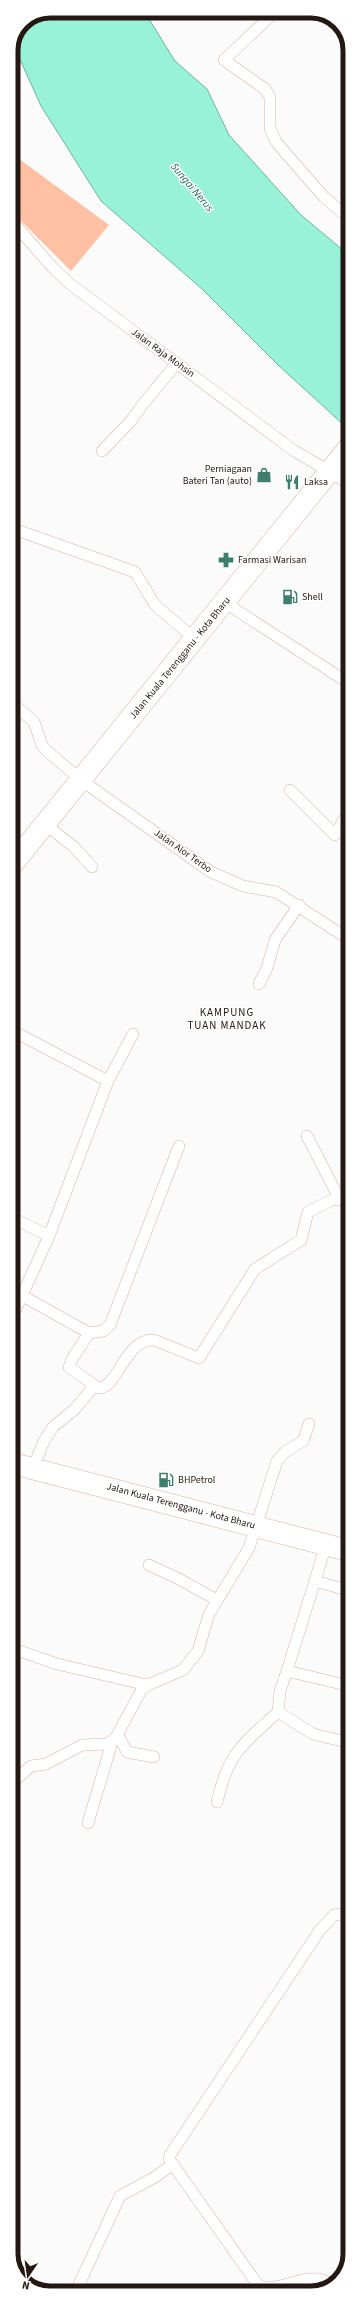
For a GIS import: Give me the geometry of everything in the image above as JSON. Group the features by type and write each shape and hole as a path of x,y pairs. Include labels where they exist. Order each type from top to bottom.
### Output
{"highway":[{"name":"Jalan Kuala Terengganu - Kota Bharu","path":"18,857 343,453"},
{"name":"Jalan Kuala Terengganu - Kota Bharu","path":"18,1465 343,1549"}],"street":[{"path":"269,18 224,60 265,89 270,98 270,128 276,142 327,200 343,213"},
{"name":"Jalan Raja Mohsin","path":"18,230 52,267 70,284 293,450 343,479"},
{"path":"102,451 130,422 177,363"},
{"path":"18,530 135,572 155,605 195,639"},
{"path":"224,602 343,679"},
{"name":"Jalan Alor Terbo","path":"18,708 34,722 42,745 47,751 81,780 211,872 243,886 271,890 299,905 343,936"},
{"path":"290,790 335,835 343,821"},
{"path":"45,824 74,847 92,867"},
{"path":"259,984 264,975 275,940 299,905"},
{"path":"18,1034 108,1081"},
{"path":"18,1302 48,1236 108,1081 133,1034"},
{"path":"306,1136 343,1196"},
{"path":"21,1295 89,1333 103,1331 114,1319 179,1146"},
{"path":"89,1333 72,1359 69,1367 94,1386 102,1388 108,1384 133,1348 146,1340 154,1340 199,1358 255,1269 301,1240 305,1232 308,1212 332,1200 343,1199"},
{"path":"18,1221 48,1236"},
{"path":"33,1468 44,1441 53,1428 75,1409 94,1386"},
{"path":"88,1823 115,1738 139,1693 146,1685 176,1674 189,1664 200,1646 207,1618 250,1548 277,1461 285,1452 303,1441 309,1424"},
{"path":"217,1802 222,1781 229,1762 240,1747 278,1712 280,1691 326,1545"},
{"path":"149,1565 179,1579 217,1600"},
{"path":"315,1581 343,1589"},
{"path":"18,1650 57,1664 146,1685"},
{"path":"287,1671 343,1684"},
{"path":"278,1712 313,1734 343,1741"},
{"path":"115,1738 127,1752 154,1757"},
{"path":"18,1778 31,1766 46,1764 82,1746 103,1745 115,1738"},
{"path":"260,2286 172,2165 170,2155 320,1930 334,1915 343,1914"},
{"path":"78,2286 120,2196 155,2177 172,2165"},
{"path":"279,2286 315,2278 327,2282"}],"shaded area":[{"path":"18,158 109,225 71,271 18,218"}],"water":[{"name":"Sungai Nerus","path":"50,18 148,18 175,61 207,89 229,135 301,215 343,250 343,424 278,365 202,289 101,201 41,106 18,55 20,38 23,32 32,23 38,20"}],"place":[{"name":"Perniagaan Bateri Tan (auto)","path":"264,475"},
{"name":"Laksa","path":"292,482"},
{"name":"Farmasi Warisan","path":"226,560"},
{"name":"Shell","path":"290,597"},
{"name":"BHPetrol","path":"166,1480"}],"district":[{"name":"KAMPUNG TUAN MANDAK","path":"227,1018"}]}
